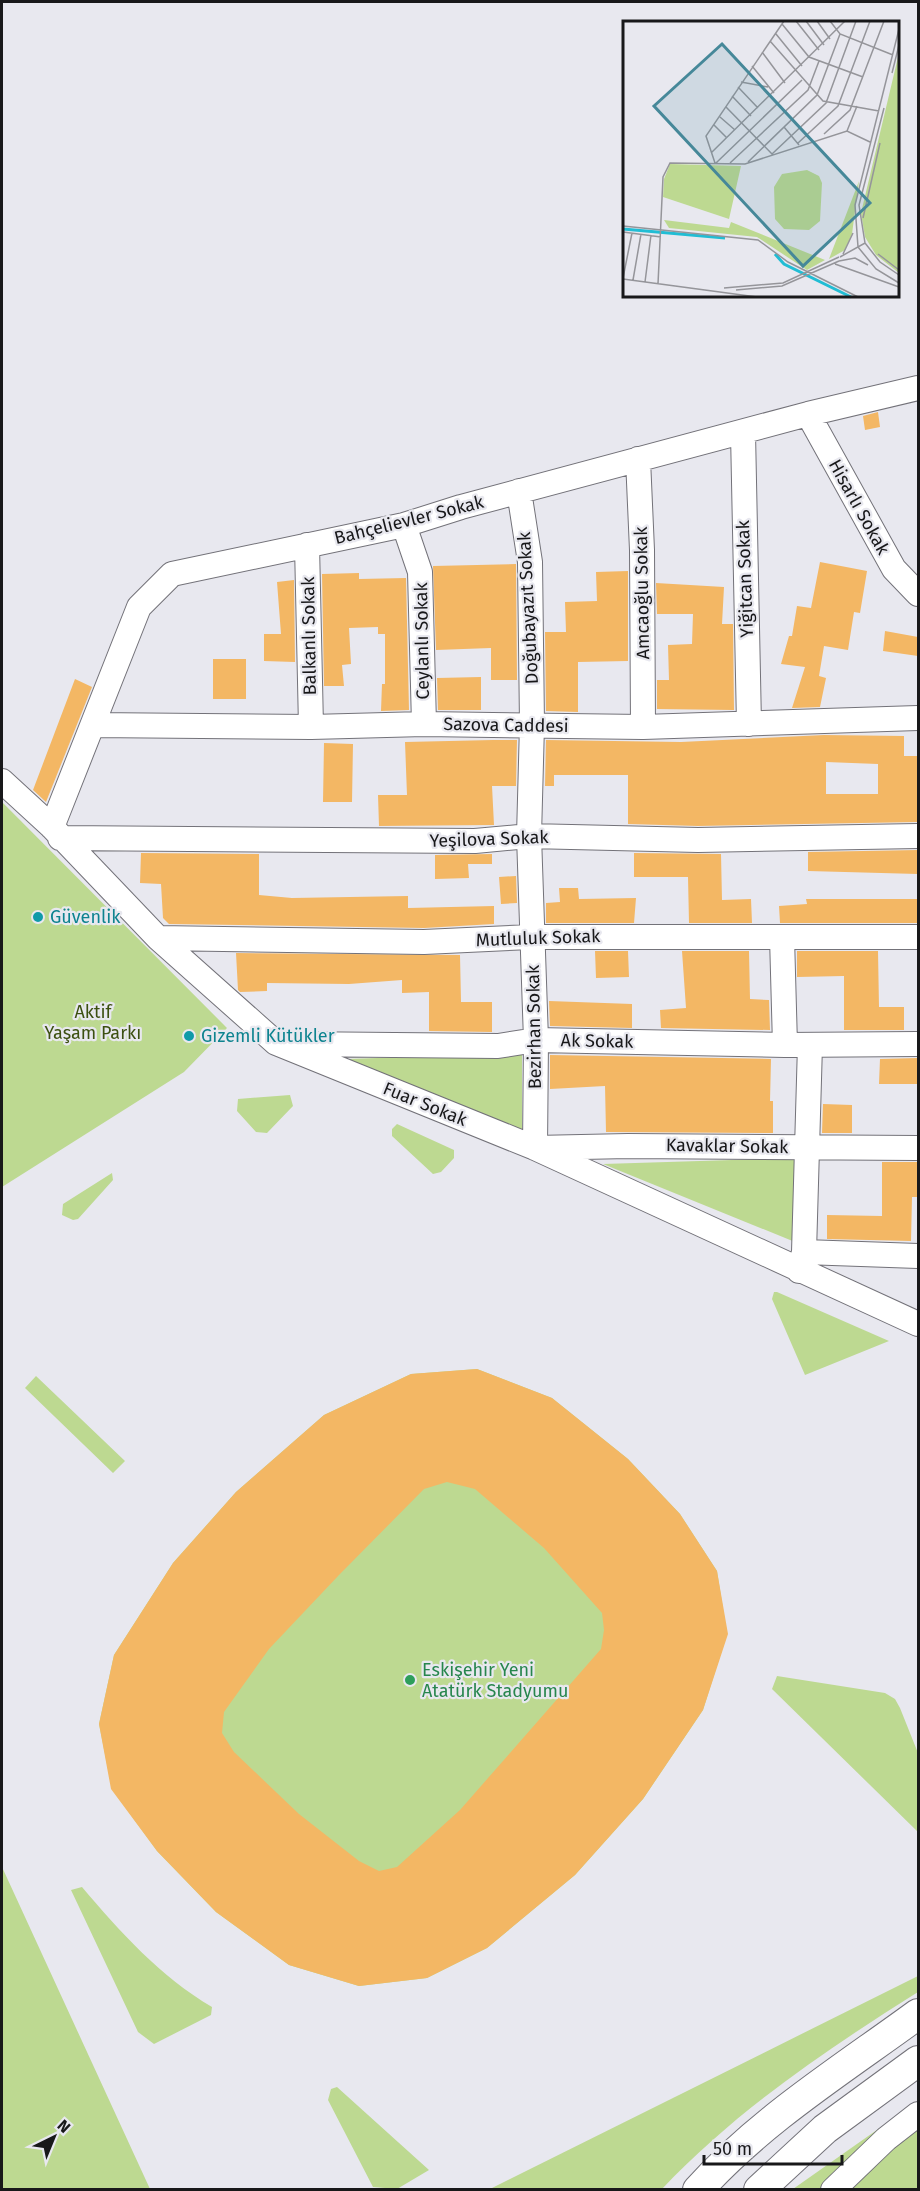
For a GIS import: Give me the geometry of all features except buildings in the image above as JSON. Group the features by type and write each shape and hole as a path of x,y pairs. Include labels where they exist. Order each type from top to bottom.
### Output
{"main road":[{"path":"698,2190 726,2159 792,2106 918,2014"},
{"path":"759,2190 825,2129 918,2061"}],"street":[{"name":"Bahçelievler Sokak","path":"56,833 93,725 139,607 172,574 404,525 638,459 808,414 918,388"},
{"name":"Hisarlı Sokak","path":"808,414 894,569 918,594"},
{"name":"Yiğitcan Sokak","path":"743,433 749,724"},
{"name":"Amcaoğlu Sokak","path":"638,459 642,550 643,727"},
{"name":"Doğubayazıt Sokak","path":"519,491 530,562 532,725"},
{"name":"Ceylanlı Sokak","path":"404,525 420,572 424,724"},
{"name":"Balkanlı Sokak","path":"307,545 311,727"},
{"name":"Sazova Caddesi","path":"93,725 311,727 424,724 643,727 918,718"},
{"name":"Bezirhan Sokak","path":"532,725 529,836 536,1040 535,1148"},
{"name":"Fuar Sokak","path":"2,781 158,938 276,1043 535,1148 801,1262 918,1324"},
{"name":"Yeşilova Sokak","path":"56,833 475,841 529,836 698,840 918,836"},
{"name":"Mutluluk Sokak","path":"158,938 424,942 531,937 918,937"},
{"path":"782,937 785,1045"},
{"name":"Ak Sokak","path":"276,1043 498,1046 536,1040 785,1045 918,1044"},
{"path":"810,1044 808,1147 801,1262 918,1256"},
{"name":"Kavaklar Sokak","path":"535,1148 628,1146 918,1148"},
{"path":"833,2190 886,2139 918,2114"}],"green space":[{"name":"Aktif Yaşam Parkı","path":"2,802 227,1028 184,1072 2,1187"},
{"path":"522,1053 522,1133 347,1059"},
{"path":"290,1095 293,1106 267,1133 256,1132 237,1111 238,1099"},
{"path":"397,1124 454,1150 454,1158 441,1172 433,1174 392,1136 392,1129"},
{"path":"800,1158 795,1242 603,1164"},
{"path":"112,1173 113,1180 78,1219 73,1220 62,1215 63,1204"},
{"path":"774,1292 889,1341 805,1375 772,1299"},
{"name":"Eskişehir Yeni Atatürk Stadyumu","path":"477,1369 552,1398 628,1459 680,1514 717,1571 727,1634 703,1710 643,1799 575,1875 487,1948 427,1978 359,1986 289,1965 216,1912 157,1851 112,1789 99,1724 114,1655 173,1563 236,1492 324,1415 411,1374"},
{"path":"36,1376 125,1461 113,1473 25,1388"},
{"path":"777,1676 885,1693 895,1699 918,1753 918,1832 772,1689"},
{"path":"2,1867 150,2189 2,2189"},
{"path":"82,1887 111,1921 158,1968 212,2007 211,2015 154,2044 138,2032 71,1890"},
{"path":"918,1976 918,1992 816,2059 752,2107 691,2160 662,2189 490,2189"},
{"path":"337,2087 429,2170 397,2189 373,2187 328,2100 331,2089"},
{"path":"918,2101 918,2189 793,2189"}],"place":[{"name":"Güvenlik","path":"38,917"},
{"name":"Gizemli Kütükler","path":"189,1036"},
{"name":"Eskişehir Yeni Atatürk Stadyumu","path":"410,1680"}]}
